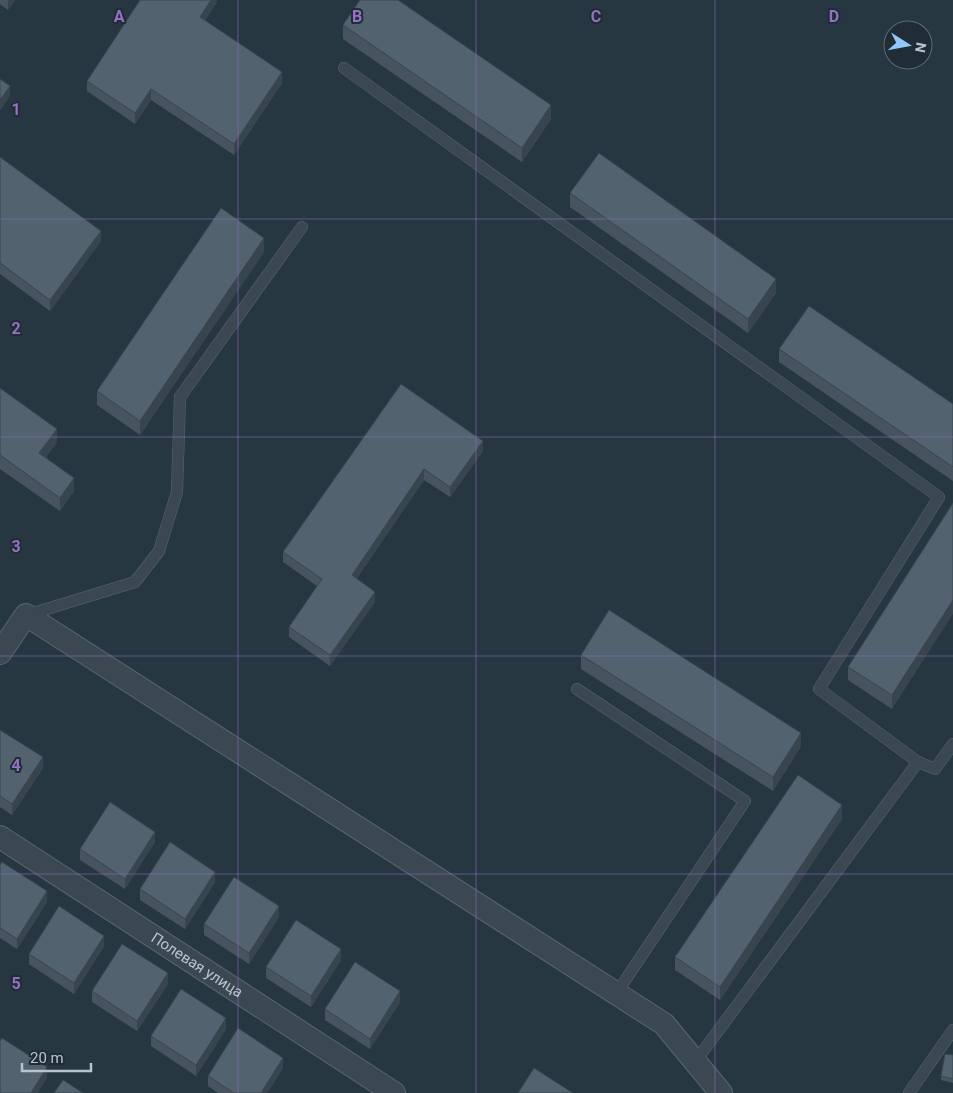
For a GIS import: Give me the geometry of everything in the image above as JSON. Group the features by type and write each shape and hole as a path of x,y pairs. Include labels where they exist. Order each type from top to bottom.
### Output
{"street":[{"path":"0,653 26,615 664,1024 721,1093"},
{"name":"Полевая улица","path":"0,837 394,1093"}],"lane":[{"path":"344,68 939,497 819,689 918,762 935,769 953,744"},
{"path":"26,615 135,582 159,551 177,492 180,397 302,227"},
{"path":"577,689 745,801 616,994"},
{"path":"695,1062 918,762"},
{"path":"909,1093 953,1030"}],"building":[{"path":"140,0 211,0 200,17 282,72 234,144 151,89 135,113 87,81"},
{"path":"360,0 398,0 551,105 522,148 343,25"},
{"path":"0,79 10,86 0,100"},
{"path":"599,153 776,279 748,319 570,193"},
{"path":"0,157 101,231 50,300 0,263"},
{"path":"221,208 264,238 140,421 97,391"},
{"path":"809,306 953,404 953,467 779,349"},
{"path":"401,384 483,441 450,487 424,469 352,575 375,592 330,655 289,627 322,579 283,552"},
{"path":"0,388 57,429 39,453 74,478 60,498 0,455"},
{"path":"953,503 953,600 892,695 848,667"},
{"path":"609,610 801,733 773,777 581,655"},
{"path":"0,730 43,757 12,804 0,796"},
{"path":"798,775 842,805 720,987 675,957"},
{"path":"110,802 155,832 125,879 80,849"},
{"path":"170,842 215,872 185,919 140,889"},
{"path":"2,862 47,891 17,939 0,928 0,865"},
{"path":"234,877 279,906 249,953 204,924"},
{"path":"59,906 104,936 74,983 29,954"},
{"path":"296,920 341,949 311,996 266,967"},
{"path":"122,944 168,973 137,1021 92,991"},
{"path":"355,962 400,991 370,1039 325,1009"},
{"path":"181,989 226,1018 196,1065 151,1036"},
{"path":"238,1028 283,1058 261,1093 234,1093 208,1076"},
{"path":"2,1038 47,1067 31,1093 0,1093 0,1041"},
{"path":"945,1054 953,1055 953,1079 941,1076"},
{"path":"534,1068 573,1093 518,1093"},
{"path":"63,1080 83,1093 54,1093"}]}
